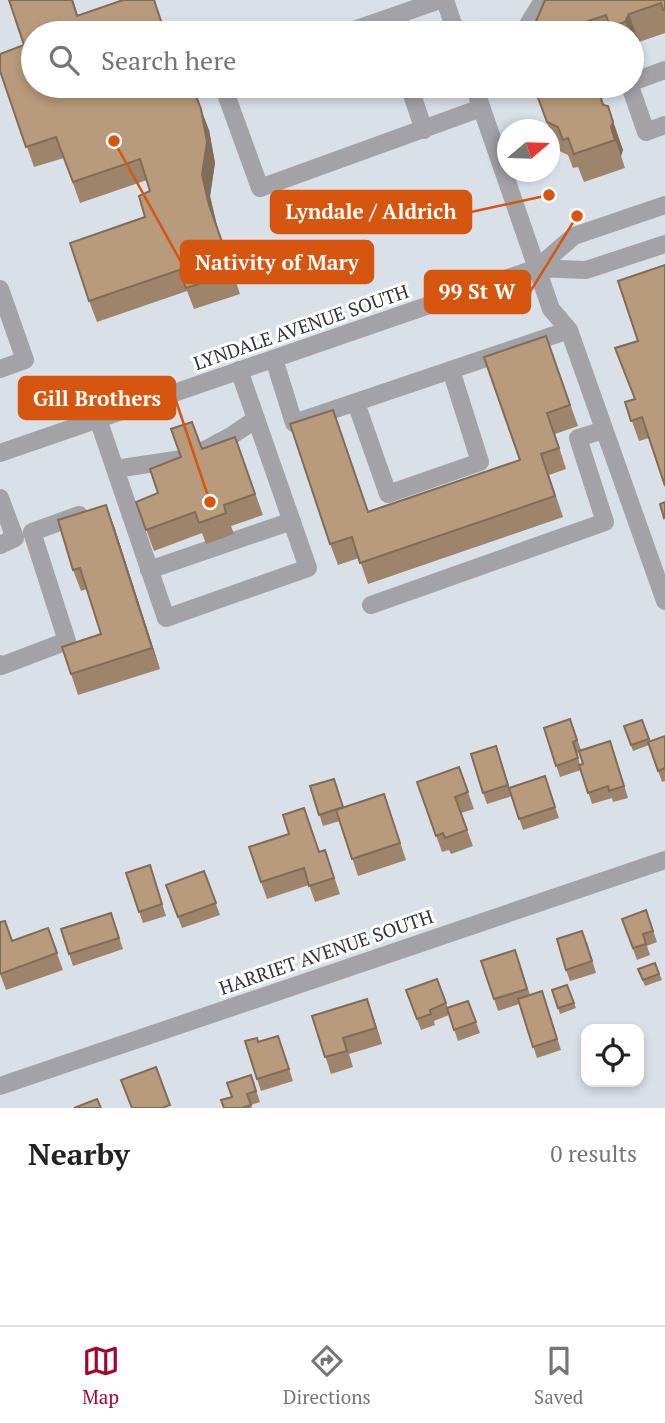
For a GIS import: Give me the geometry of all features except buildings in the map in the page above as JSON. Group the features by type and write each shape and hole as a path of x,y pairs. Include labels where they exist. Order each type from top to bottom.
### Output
{"street":[{"path":"398,21 442,0 451,21"},
{"path":"530,21 543,0"},
{"path":"644,79 665,70"},
{"path":"227,98 260,188 481,108"},
{"path":"413,98 424,130"},
{"path":"478,98 551,309 569,330 665,601"},
{"path":"635,98 646,132 665,125"},
{"name":"LYNDALE AVENUE SOUTH","path":"537,268 574,236 665,205"},
{"name":"LYNDALE AVENUE SOUTH","path":"0,453 537,268 586,270 665,244"},
{"path":"0,289 25,360 0,369"},
{"path":"274,359 294,424 569,330"},
{"path":"97,419 166,618 308,568 239,370"},
{"path":"356,402 388,494 480,462 451,370"},
{"path":"203,451 256,419"},
{"path":"371,605 606,522 578,438 604,430"},
{"path":"115,469 182,459"},
{"path":"0,498 16,538 67,641 1,666 0,664"},
{"path":"16,538 97,509"},
{"path":"149,570 292,521"},
{"name":"HARRIET AVENUE SOUTH","path":"0,1086 665,860"}],"place":[{"name":"Nativity of Mary","path":"114,141"},
{"name":"Lyndale / Aldrich","path":"549,195"},
{"name":"99 St W","path":"577,216"},
{"name":"Gill Brothers","path":"210,502"}]}
